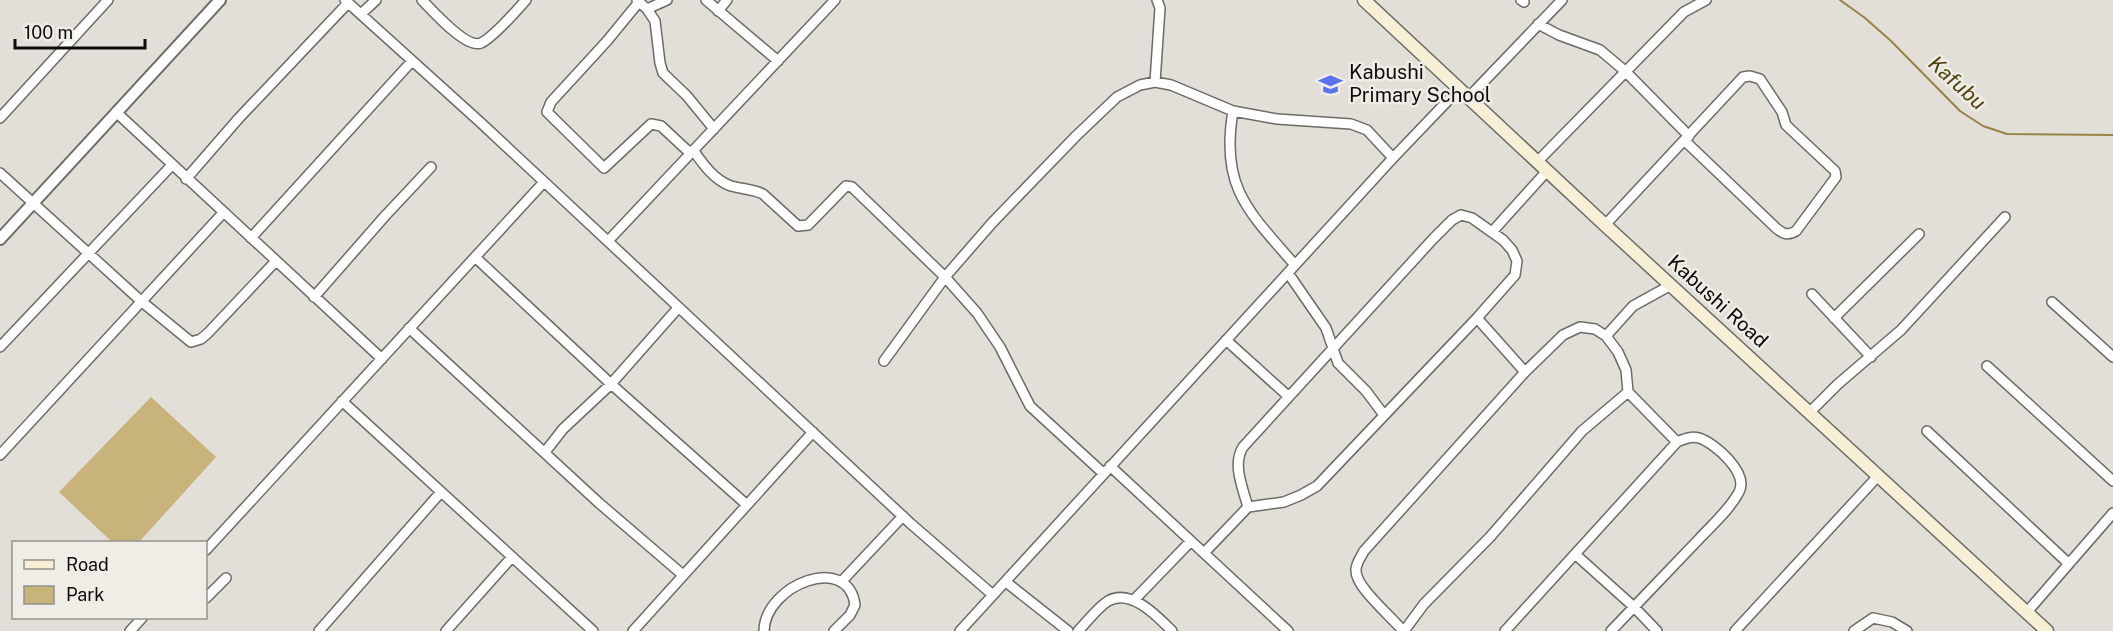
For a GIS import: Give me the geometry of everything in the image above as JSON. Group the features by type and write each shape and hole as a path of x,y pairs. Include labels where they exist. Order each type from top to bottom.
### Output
{"main road":[{"name":"Kabushi Road","path":"1364,0 1463,94 2047,631"}],"street":[{"path":"0,118 108,0"},
{"path":"0,239 220,0"},
{"path":"361,14 376,0"},
{"path":"422,0 459,36 476,44 480,44 492,34 526,0"},
{"path":"647,9 667,0"},
{"path":"706,0 778,61"},
{"path":"718,11 727,0"},
{"path":"608,241 835,0"},
{"path":"1155,82 1160,8 1157,0"},
{"path":"960,631 1393,158 1563,0"},
{"path":"1538,162 1684,12 1706,0"},
{"path":"186,179 238,118 347,1 903,516 993,595"},
{"path":"714,129 687,96 663,73 656,21 638,1 607,41 551,102 547,112 604,168 651,124 661,126 713,175 731,186 763,194 798,226 808,225 846,186 850,186 945,278 977,313 1000,347 1030,406 1204,552 1288,631"},
{"path":"1538,24 1559,35 1600,50 1625,71 1687,139 1713,170 1784,234 1789,235 1796,231 1836,177 1835,171 1786,125 1782,112 1760,79 1750,76 1743,77 1687,139 1605,225"},
{"path":"250,238 412,61"},
{"path":"884,361 945,278 1035,178 1117,97 1140,85 1155,82 1185,90 1233,111 1277,119 1351,124 1367,130 1393,158"},
{"path":"1233,111 1228,137 1232,177 1238,193 1255,219 1295,265"},
{"path":"116,112 171,166 382,359"},
{"path":"0,347 171,166"},
{"path":"314,297 431,167"},
{"path":"1492,232 1547,171"},
{"path":"0,173 141,301 191,342 196,342 208,333 275,262"},
{"path":"207,549 544,182"},
{"path":"0,455 224,213"},
{"path":"1204,552 1248,507 1284,502 1317,486 1515,275 1517,261 1512,250 1472,218 1461,215 1452,220 1249,439 1239,454 1239,471 1248,507"},
{"path":"1810,412 1838,384 1901,330 2005,217"},
{"path":"1834,318 1919,234"},
{"path":"475,257 611,384 747,505"},
{"path":"1288,273 1322,321 1338,363 1366,391 1384,415"},
{"path":"1606,336 1633,306 1671,285"},
{"path":"1812,294 1871,357"},
{"path":"2052,302 2113,357"},
{"path":"545,452 580,412 611,384 678,308"},
{"path":"1477,318 1525,372"},
{"path":"1628,392 1582,431 1490,537 1424,604 1403,631 1364,590 1357,580 1356,566 1364,552 1525,372 1563,335 1580,327 1595,329 1606,336 1618,352 1626,370 1628,392 1677,442"},
{"path":"409,328 599,503 683,575"},
{"path":"1226,340 1288,396"},
{"path":"1987,366 2113,481"},
{"path":"342,401 593,631"},
{"path":"1927,431 2068,563"},
{"path":"633,631 813,432"},
{"path":"1505,631 1677,442 1688,438 1700,438 1727,457 1736,467 1741,478 1741,489 1724,512 1611,631"},
{"path":"1735,631 1878,476"},
{"path":"319,631 441,492"},
{"path":"2027,612 2113,513"},
{"path":"842,581 903,516"},
{"path":"1134,600 1191,541"},
{"path":"1575,554 1657,631"},
{"path":"446,631 513,557"},
{"path":"207,597 226,578"},
{"path":"764,631 771,606 787,591 820,579 836,578 842,581 851,593 855,605 850,615 834,631"},
{"path":"1006,582 1068,631"},
{"path":"1080,631 1107,602 1117,597 1134,600 1172,631"},
{"path":"1854,631 1873,618 1892,622 1907,631"},
{"path":"130,631 141,619"}],"green space":[{"path":"151,397 216,457 140,541 111,541 59,492"}],"waterway":[{"name":"Kafubu","path":"1840,0 1891,41 1960,111 1983,126 2007,134 2113,135"}],"place":[{"name":"Kabushi Primary School","path":"1331,84"}]}
